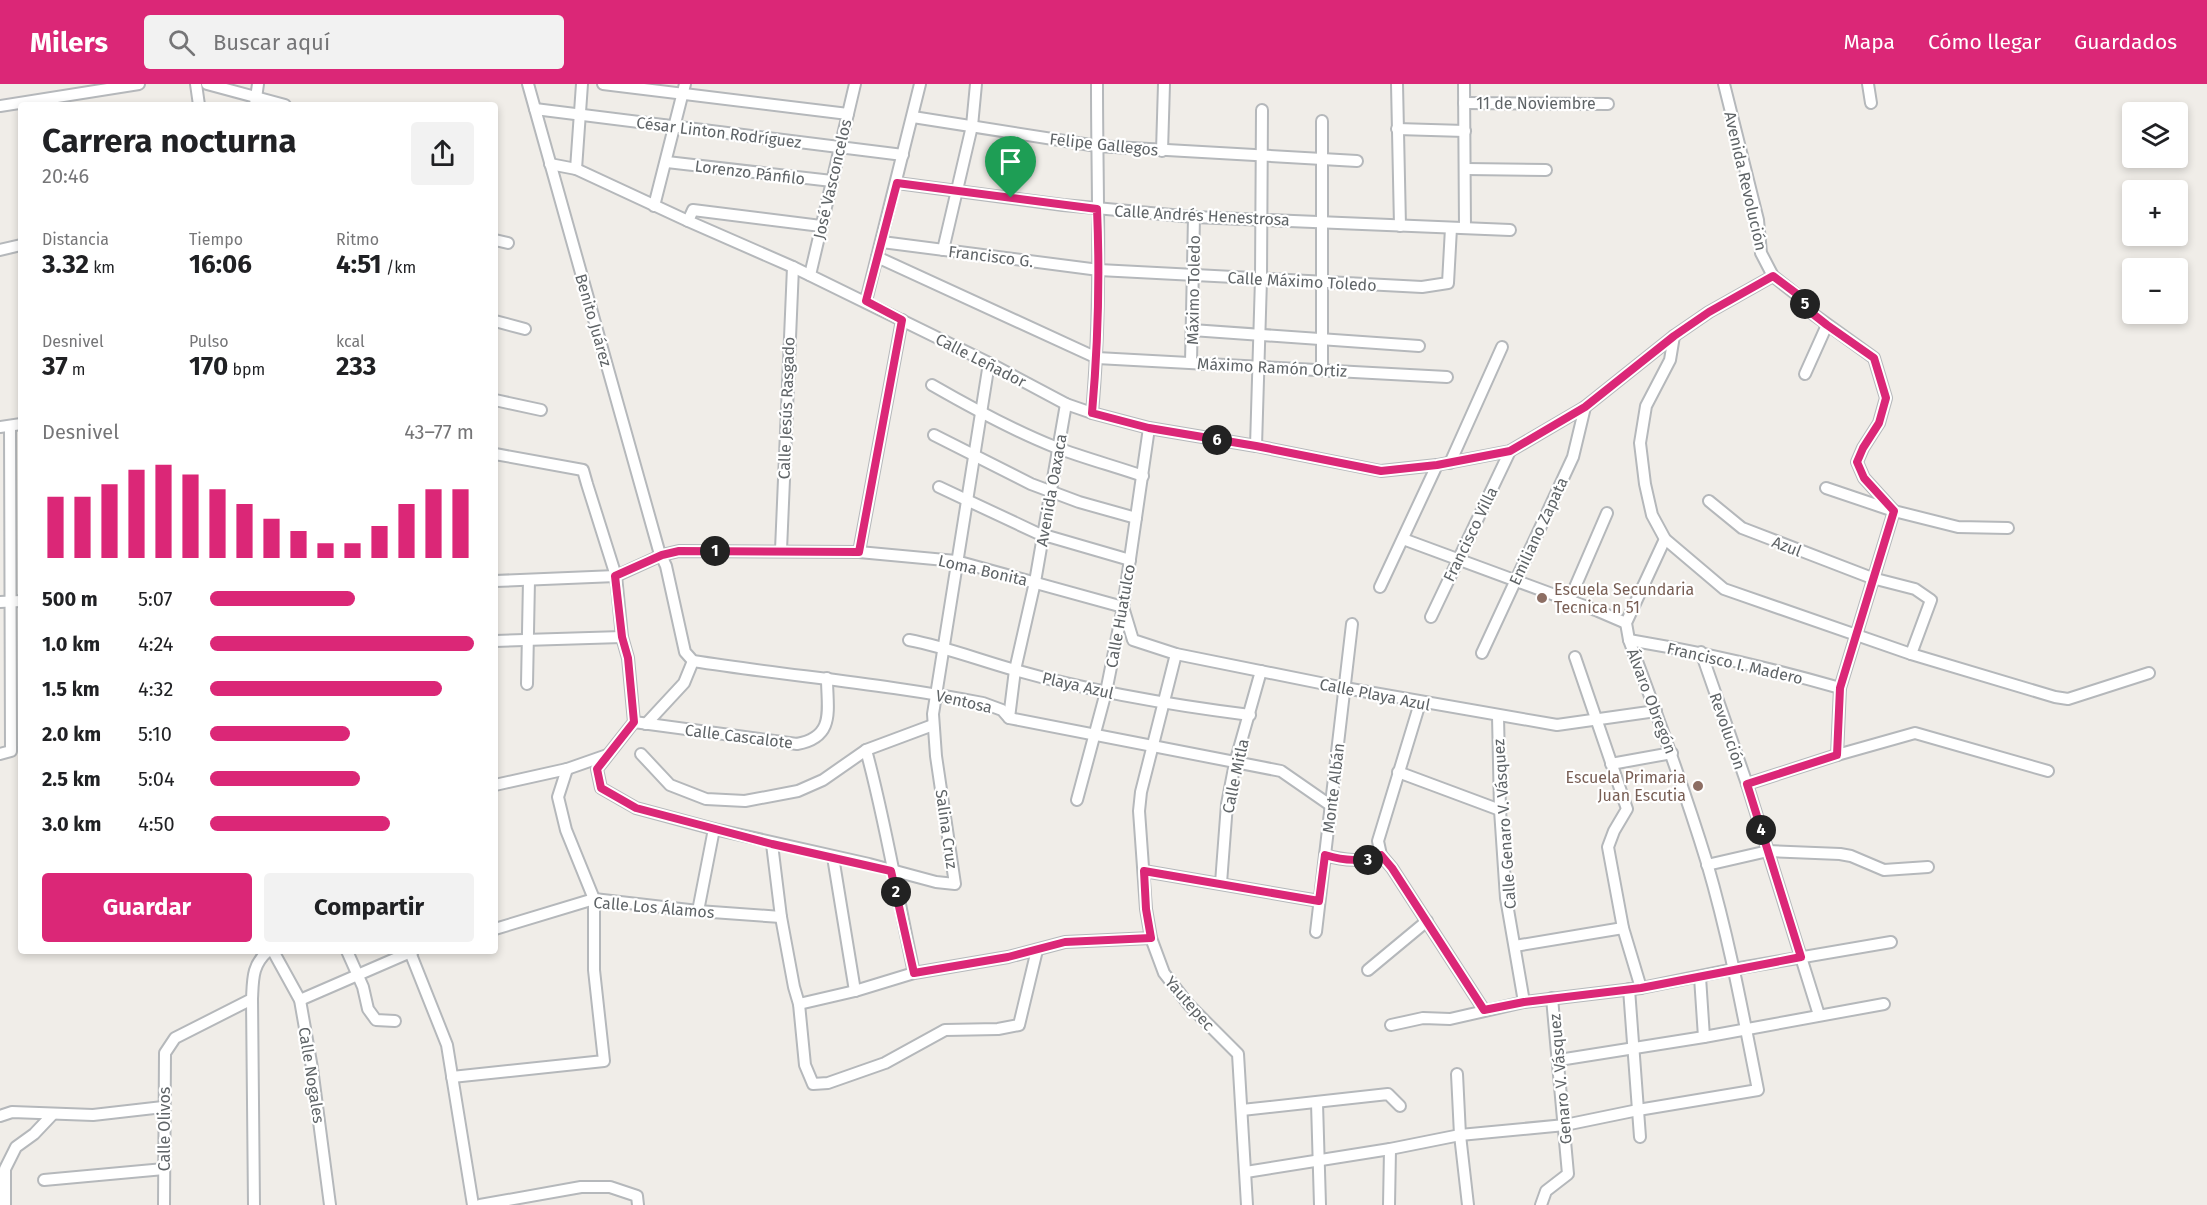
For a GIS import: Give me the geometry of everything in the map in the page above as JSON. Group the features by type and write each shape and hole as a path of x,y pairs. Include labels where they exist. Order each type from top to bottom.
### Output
{"street":[{"path":"25,102 139,84"},
{"path":"196,84 199,102"},
{"path":"207,84 256,101 258,84"},
{"name":"Benito Juárez","path":"528,84 662,555"},
{"path":"576,169 582,84"},
{"path":"603,84 684,89 848,114"},
{"name":"José Vasconcelos","path":"810,274 855,84"},
{"path":"866,301 920,84"},
{"path":"944,250 972,126 976,84"},
{"path":"1092,413 1097,358 1100,270 1097,209 1097,84"},
{"path":"1162,151 1164,84"},
{"path":"1397,84 1401,225"},
{"path":"1464,84 1465,228"},
{"name":"Avenida Revolución","path":"1724,84 1758,220 1761,253 1773,276"},
{"path":"1868,84 1871,104"},
{"path":"654,206 684,89"},
{"path":"0,106 18,103"},
{"name":"11 de Noviembre","path":"1464,103 1608,104"},
{"name":"César Linton Rodríguez","path":"535,109 903,155"},
{"path":"1256,446 1261,279 1262,110"},
{"name":"Felipe Gallegos","path":"913,117 1097,146 1357,161"},
{"path":"1322,121 1322,370"},
{"path":"1397,129 1464,130"},
{"name":"Lorenzo Pánfilo","path":"667,162 832,181"},
{"name":"Calle Leñador","path":"549,164 576,169 654,206 810,274 1066,404 1092,413 1149,428 1256,446 1381,471 1450,463 1510,451"},
{"path":"1466,169 1546,170"},
{"name":"Calle Andrés Henestrosa","path":"897,183 1097,209 1194,217 1510,230"},
{"path":"688,221 693,210 821,226"},
{"name":"Máximo Toledo","path":"1191,362 1194,217"},
{"name":"Calle Máximo Toledo","path":"1100,270 1422,287 1448,284 1451,228"},
{"path":"498,241 508,243"},
{"name":"Francisco G.","path":"882,242 1100,270"},
{"path":"0,250 18,246"},
{"path":"878,257 1097,358"},
{"name":"Calle Jesús Rasgado","path":"781,550 793,267"},
{"path":"1510,451 1585,407 1674,336 1709,312 1773,276 1797,294 1813,314 1874,358 1886,398 1879,423 1857,462 1864,478 1894,511"},
{"path":"859,552 902,320"},
{"path":"498,322 525,329"},
{"path":"1805,374 1827,325"},
{"path":"1192,330 1419,345"},
{"path":"1674,336 1670,360 1646,406 1640,443 1645,483 1652,515 1665,539 1724,590 1911,654 2068,699 2149,673"},
{"path":"1450,463 1502,347"},
{"name":"Máximo Ramón Ortiz","path":"1097,358 1447,377"},
{"path":"943,646 989,363"},
{"path":"932,385 981,412 1058,448 1143,476"},
{"path":"498,401 542,410"},
{"name":"Avenida Oaxaca","path":"1008,718 1015,670 1035,582 1066,404"},
{"name":"Emiliano Zapata","path":"1482,652 1573,457 1585,407"},
{"path":"0,754 11,751 10,426"},
{"name":"Calle Huatulco","path":"1077,800 1106,693 1123,607 1149,428"},
{"path":"934,435 1031,484 1136,518"},
{"name":"Francisco Villa","path":"1431,617 1510,451"},
{"path":"498,455 583,470 615,576 622,637 628,658 634,722 608,754 567,769 498,784"},
{"path":"1380,587 1437,465"},
{"path":"939,487 1043,535 1130,560"},
{"path":"1826,488 1894,511 1958,527 2008,528"},
{"name":"Azul","path":"1709,501 1742,528 1872,578 1915,589 1931,600 1911,654"},
{"path":"1837,755 1840,688 1894,511"},
{"path":"1569,601 1607,513"},
{"path":"1403,539 1626,623 1665,539"},
{"name":"Loma Bonita","path":"615,576 662,555 679,551 859,552 956,561 1123,607"},
{"path":"646,724 684,683 693,661 685,652 662,555"},
{"path":"498,581 615,576"},
{"path":"527,684 529,580"},
{"name":"Calle Playa Azul","path":"1123,607 1133,640 1176,654 1420,703 1557,725 1656,711"},
{"name":"Álvaro Obregón","path":"1626,623 1629,640 1672,753 1707,865 1734,969 1758,1090 1638,1110"},
{"name":"Monte Albán","path":"1316,932 1352,624"},
{"path":"498,641 622,637"},
{"name":"Playa Azul","path":"909,640 943,646 1015,670 1106,693 1163,704 1250,715"},
{"name":"Francisco I. Madero","path":"1629,640 1701,652 1840,688"},
{"name":"Salina Cruz","path":"608,754 597,769 601,788 636,808 772,844 955,884 933,725 935,694 943,646"},
{"name":"Revolución","path":"1701,652 1747,784 1819,1016"},
{"name":"Yautepec","path":"1176,654 1141,792 1139,811 1146,909 1151,938 1164,973 1189,1005 1238,1054 1247,1205"},
{"path":"1575,657 1627,809 1608,847 1623,928 1641,988"},
{"name":"Ventosa","path":"693,661 780,674 827,678 994,705 1008,718 1281,771 1330,806"},
{"name":"Calle Mitla","path":"1221,883 1227,804 1235,763 1261,671"},
{"name":"Calle Cascalote","path":"634,722 797,744 807,742 821,735 825,728 827,678"},
{"path":"1420,703 1378,841 1381,855 1392,868 1484,1010"},
{"name":"Calle Genaro V. Vásquez","path":"1498,716 1500,810 1506,898 1524,1002"},
{"path":"641,754 670,785 706,799 746,801 798,791 823,780 866,750 933,725"},
{"path":"1747,784 1915,733 2048,771"},
{"path":"866,750 878,797 891,871 914,973"},
{"path":"1611,764 1672,753"},
{"path":"452,1077 604,1061 594,970 594,899 566,830 558,797 567,769"},
{"path":"1398,772 1500,810"},
{"path":"698,911 714,829"},
{"path":"772,844 781,916 799,1004 805,1065 813,1084 828,1083 885,1063 945,1030 998,1029 1019,1025 1037,950"},
{"path":"1707,865 1768,851 1840,854 1851,856 1884,870 1928,867"},
{"path":"1325,855 1337,859 1367,860 1381,855"},
{"path":"833,856 855,991"},
{"path":"1144,871 1319,901"},
{"name":"Calle Los Álamos","path":"498,928 594,899 698,911 781,916"},
{"path":"1368,970 1427,921"},
{"path":"1515,946 1623,928"},
{"path":"799,1004 855,991 914,973 1008,957 1065,942 1151,938"},
{"path":"1391,1025 1423,1018 1450,1019 1524,1002 1641,988 1734,969 1891,942"},
{"path":"254,1205 252,999 257,960 264,954"},
{"name":"Calle Nogales","path":"275,954 300,1000 312,1068 330,1205"},
{"path":"348,954 363,987 368,1009 376,1020 395,1021"},
{"path":"300,1000 407,954"},
{"path":"413,954 447,1045 473,1205"},
{"path":"1700,977 1704,1037"},
{"path":"1629,989 1640,1137"},
{"name":"Genaro V. Vásquez","path":"1541,1205 1546,1191 1568,1174 1552,998"},
{"name":"Calle Olivos","path":"164,1205 165,1053 175,1038 252,999"},
{"path":"1559,1060 1704,1037 1884,1004"},
{"path":"1457,1074 1460,1135 1468,1205"},
{"path":"1242,1110 1388,1094 1400,1106"},
{"path":"1317,1103 1320,1205"},
{"path":"0,1116 12,1112 93,1115 163,1107"},
{"path":"1246,1172 1390,1149 1460,1135 1565,1125 1638,1110"},
{"path":"6,1205 5,1169 16,1147 34,1134 52,1115"},
{"path":"1389,1205 1390,1149"},
{"path":"44,1180 164,1169"},
{"path":"480,1205 581,1187 610,1187 638,1201"}],"place":[{"name":"Escuela Secundaria Tecnica n 51","path":"1542,598"},
{"name":"Escuela Primaria Juan Escutia","path":"1698,786"}],"route":[{"path":"897,183 1011,198 1097,209 1100,270 1097,358 1092,413 1149,428 1256,446 1381,471 1437,465 1510,451 1585,407 1674,336 1709,312 1773,276 1797,294 1813,314 1874,358 1886,398 1879,423 1857,462 1864,478 1894,511 1840,688 1837,755 1747,784 1801,957 1641,988 1524,1002 1484,1010 1392,868 1381,855 1367,860 1337,859 1325,855 1319,901 1144,871 1146,909 1151,938 1065,942 1008,957 914,973 891,871 869,864 772,844 636,808 601,788 597,769 634,722 628,658 622,637 615,576 662,555 679,551 859,552 902,320 866,301 897,183"}]}
